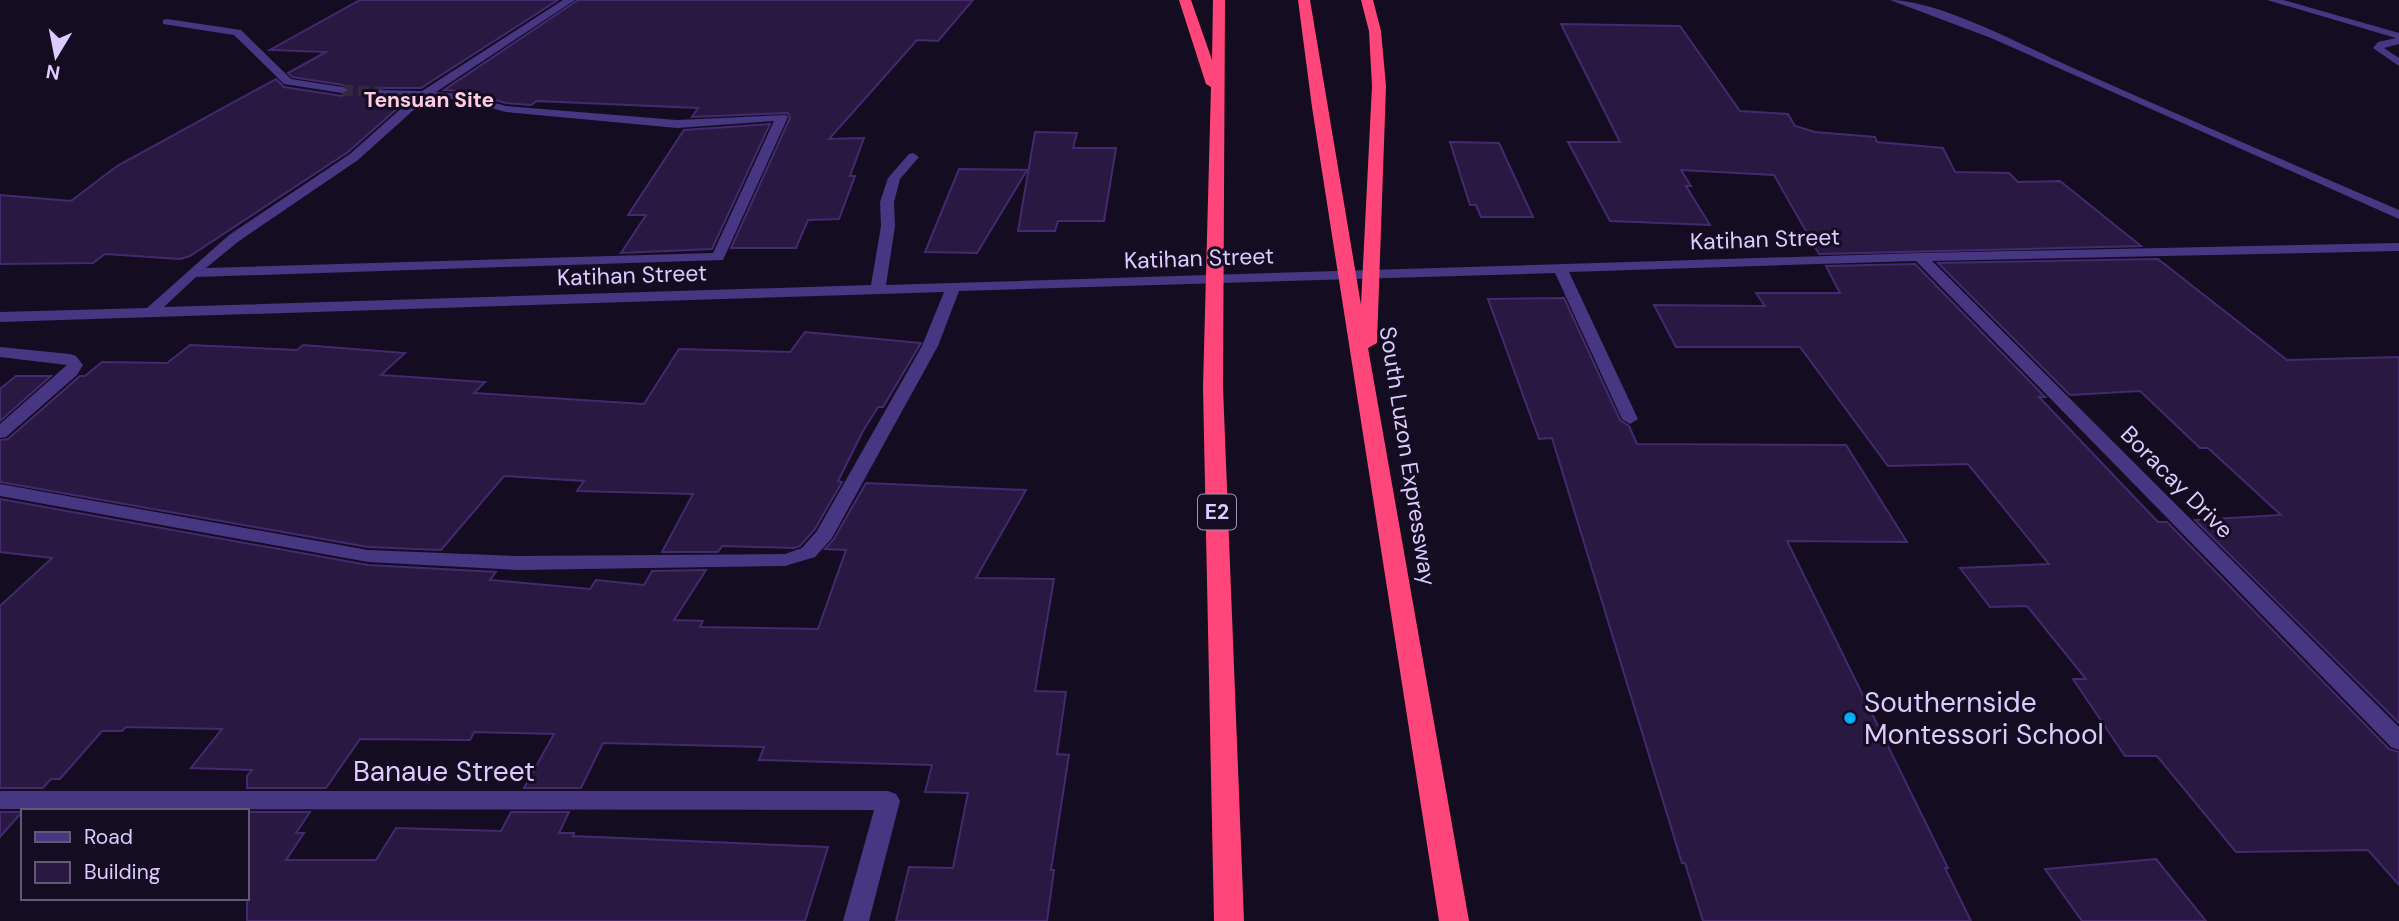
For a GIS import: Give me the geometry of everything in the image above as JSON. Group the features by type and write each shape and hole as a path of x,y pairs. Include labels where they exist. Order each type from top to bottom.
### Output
{"highway":[{"path":"1185,0 1219,103"},
{"name":"E2","path":"1219,0 1213,387 1229,921"},
{"name":"South Luzon Expressway","path":"1304,0 1319,107 1454,921"},
{"path":"1367,0 1375,31 1379,86 1367,391"}],"street":[{"path":"151,313 191,273 234,238 354,157 424,95 570,0"},
{"path":"1895,0 1925,8 1994,34 2399,215"},
{"path":"2272,0 2399,39"},
{"path":"167,22 237,32 288,82 342,90"},
{"path":"2399,39 2382,44 2378,48 2399,63"},
{"name":"Katihan Street","path":"191,273 718,257 782,117 677,124 506,109 461,97 382,92"},
{"path":"878,290 884,266 888,226 887,202 894,178 913,157"},
{"name":"Katihan Street","path":"0,317 1920,257 2399,247"},
{"name":"Boracay Drive","path":"1920,257 2399,741"},
{"path":"1560,269 1630,419"},
{"path":"0,490 368,556 517,564 785,560 804,557 815,549 825,534 924,357 953,287"},
{"path":"0,352 70,359 75,365 71,372 0,433"},
{"name":"Banaue Street","path":"0,800 888,801 856,921"}],"building":[{"path":"360,0 558,0 421,88 376,88 373,92 381,97 408,99 348,152 190,256 180,259 105,254 93,263 0,264 0,195 71,201 117,166 276,79 284,87 342,96 349,92 350,89 343,85 292,77 288,73 326,52 270,50"},
{"path":"578,0 973,0 938,41 917,40 829,139 864,138 850,176 855,176 839,219 808,220 796,248 731,248 790,118 788,113 692,117 698,108 537,101 531,105 506,103 462,91 444,90"},
{"path":"1561,24 1680,26 1740,111 1788,114 1795,126 1815,132 1875,137 1877,142 1943,148 1955,172 2009,173 2018,182 2060,181 2141,246 1819,254 1774,175 1681,170 1691,186 1686,186 1710,225 1610,221 1568,142 1620,142"},
{"path":"770,124 712,249 621,253 646,215 628,215 684,130"},
{"path":"1035,132 1077,133 1073,148 1116,148 1104,221 1058,221 1055,231 1018,231"},
{"path":"1450,142 1499,143 1533,217 1481,217 1476,205 1470,205"},
{"path":"959,169 1027,170 977,253 925,252"},
{"path":"2158,259 2287,360 2399,357 2399,723 2195,520 2281,515 2208,448 2200,448 2140,391 2070,395 1938,263"},
{"path":"1915,264 2045,397 2039,397 2158,522 2167,522 2389,749 2399,752 2399,885 2368,850 2236,852 2157,756 2125,756 2073,679 2086,679 2027,606 1990,607 1960,568 2049,564 1968,464 1888,466 1800,347 1676,347 1654,305 1765,306 1756,293 1840,293 1826,266"},
{"path":"1564,298 1620,420 1629,426 1637,444 1846,445 1907,542 1787,541 1948,868 1945,868 1971,921 1703,921 1685,863 1682,863 1552,438 1539,439 1488,299"},
{"path":"805,332 921,343 883,407 878,407 863,431 838,481 842,482 815,529 800,546 794,548 722,546 718,552 662,552 693,494 577,491 584,481 504,476 441,550 368,547 0,482 0,440 8,439 80,376 85,376 102,362 167,363 190,345 297,350 303,345 405,353 381,375 485,382 474,393 644,404 679,349 790,352"},
{"path":"16,376 51,376 0,421 0,389"},
{"path":"866,483 1026,490 976,578 1054,579 1035,691 1066,692 1057,754 1069,755 1051,870 1054,870 1047,921 896,921 909,867 953,868 968,793 925,792 932,765 759,760 764,747 603,743 581,788 524,788 554,734 474,732 470,740 360,739 326,788 247,788 247,776 252,770 191,768 222,729 126,727 122,731 102,731 60,779 51,779 43,788 0,788 0,606 52,558 0,552 0,499 368,565 496,572 490,580 590,589 596,580 644,585 652,571 706,570 674,620 703,621 700,627 818,629 846,550 825,549 834,539"},
{"path":"0,812 21,812 21,813 0,837"},
{"path":"248,812 310,812 296,833 304,833 286,860 376,860 396,828 501,831 511,812 569,812 559,833 574,833 573,836 828,847 805,921 247,921"},
{"path":"2156,859 2206,921 2082,921 2045,869"}],"tunnel":[{"path":"342,90 382,92"}],"place":[{"name":"Southernside Montessori School","path":"1850,718"}],"district":[{"name":"Tensuan Site","path":"429,100"}]}
